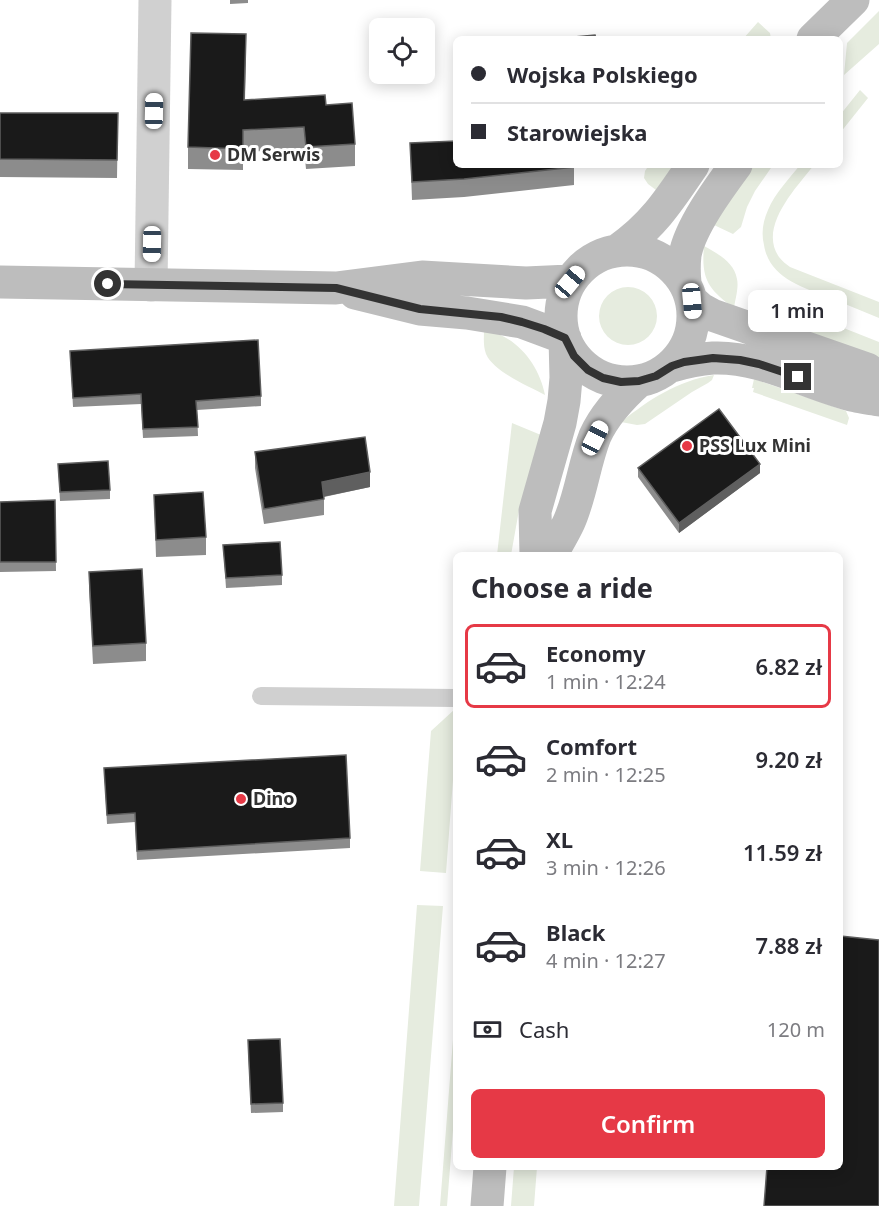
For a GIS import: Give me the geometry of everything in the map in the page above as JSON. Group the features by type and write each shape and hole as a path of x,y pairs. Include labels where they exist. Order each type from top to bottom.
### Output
{"street":[{"path":"151,285 156,0"},
{"path":"816,36 853,0"},
{"path":"536,552 535,511 564,401 566,378 565,338 561,319 563,299 570,282 583,267 600,256 618,250 653,220 664,208 691,168"},
{"path":"672,366 683,352 691,336 694,319 685,254 689,241 734,168"},
{"path":"618,250 638,251 657,256 673,267 701,309 712,315 867,369 879,377"},
{"path":"0,282 336,288 422,277 526,283 570,282"},
{"path":"336,288 420,309 467,313 522,322 544,329 565,338 574,356 588,370 603,378 621,382 639,381 656,376 684,362 713,358 759,364 856,396 879,400"},
{"path":"553,552 569,521 595,438 603,422 610,411 639,381"},
{"path":"487,1206 490,1170"}],"lane":[{"path":"261,696 453,698"}],"shaded area":[{"path":"879,11 879,44 844,75 847,43"},
{"path":"758,22 770,36 746,36"},
{"path":"860,90 868,98 843,129 843,111"},
{"path":"647,168 672,168 656,190 644,178"},
{"path":"752,168 771,168 755,191 741,227 733,234 714,225"},
{"path":"798,168 812,168 789,196 776,221 773,233 774,245 779,257 790,267 879,302 879,318 797,285 779,273 772,265 764,245 763,227 766,214 778,192"},
{"path":"704,246 725,259 733,268 738,286 734,308 712,289 708,282 704,267"},
{"path":"622,287 634,287 649,295 657,310 657,322 649,337 634,345 622,345 607,337 599,322 599,310 607,295"},
{"path":"778,302 879,342 879,358 772,320"},
{"path":"484,330 506,338 524,353 537,372 545,395 512,378 490,361 484,348"},
{"path":"714,375 708,383 645,424 621,422 664,392 676,386"},
{"path":"754,379 846,411 849,418 847,425 753,392"},
{"path":"512,423 541,435 519,510 512,552 497,552"},
{"path":"453,711 453,780 446,873 420,871 431,731"},
{"path":"417,905 443,906 419,1206 394,1206"},
{"path":"453,1039 453,1130 447,1206 440,1206"},
{"path":"514,1170 537,1170 534,1206 511,1206"}],"building":[{"path":"191,33 246,34 244,100 325,95 326,105 352,103 355,144 306,147 304,127 243,130 243,149 188,147"},
{"path":"0,113 118,113 117,160 0,159"},
{"path":"453,141 453,168 565,168 412,182 410,143"},
{"path":"258,340 261,396 196,401 198,427 143,429 141,394 73,398 70,351"},
{"path":"719,409 760,464 679,523 638,468"},
{"path":"365,437 370,472 322,482 324,499 264,509 255,452"},
{"path":"108,461 110,490 60,492 58,464"},
{"path":"203,492 206,537 156,540 154,495"},
{"path":"55,500 56,562 0,562 0,502"},
{"path":"280,542 282,575 226,578 223,545"},
{"path":"142,569 146,643 93,646 89,572"},
{"name":"Dino","path":"346,755 350,838 137,851 135,813 107,815 104,768"},
{"path":"843,936 879,940 879,1206 764,1206 767,1170 843,1170"},
{"path":"280,1039 283,1103 251,1104 248,1040"}],"place":[{"name":"DM Serwis","path":"215,155"},
{"name":"PSS Lux Mini","path":"687,446"},
{"name":"Dino","path":"241,799"}],"route":[{"path":"108,284 336,288 420,309 501,317 544,329 565,338 574,356 588,370 603,378 621,382 639,381 656,376 684,362 713,358 759,364 798,377"}]}
